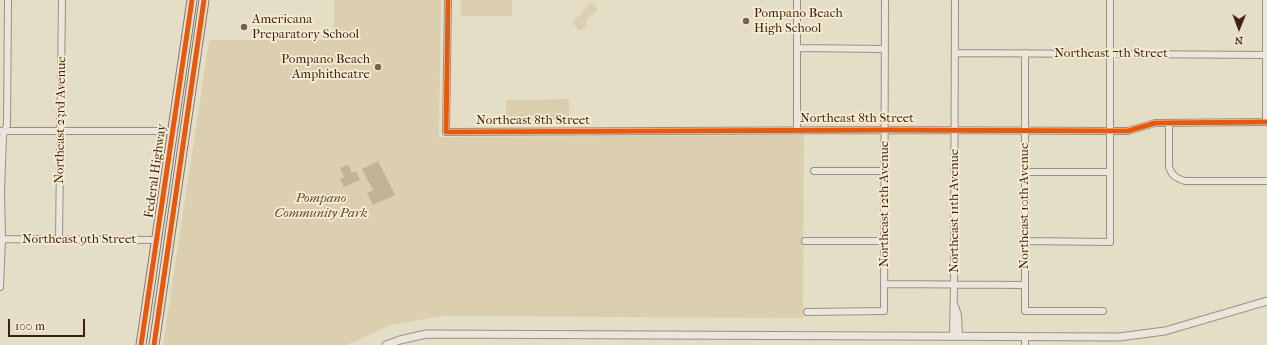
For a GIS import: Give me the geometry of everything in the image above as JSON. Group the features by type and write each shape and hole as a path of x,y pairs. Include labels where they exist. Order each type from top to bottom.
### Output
{"main road":[{"name":"Federal Highway","path":"141,345 192,0"},
{"name":"Federal Highway","path":"154,345 204,0"},
{"path":"163,197 166,209 173,216"},
{"path":"157,240 161,246 166,262"}],"street":[{"path":"0,286 2,239 0,192 3,131 7,125 8,0"},
{"name":"Northeast 23rd Avenue","path":"59,240 62,0"},
{"name":"Northeast 8th Street","path":"448,0 446,132 797,130 1128,131 1154,123 1169,122 1266,122"},
{"path":"797,0 797,130"},
{"name":"Northeast 12th Avenue","path":"807,312 884,311 885,0"},
{"name":"Northeast 11th Avenue","path":"955,0 954,302 958,315 956,336"},
{"path":"1025,241 1110,242 1110,0"},
{"path":"1266,0 1266,122"},
{"path":"797,48 885,49"},
{"name":"Northeast 7th Street","path":"955,53 1267,55"},
{"name":"Northeast 10th Avenue","path":"1025,53 1025,311 1103,311"},
{"path":"1169,122 1169,167 1171,173 1177,178 1185,181 1267,181"},
{"path":"3,131 172,131"},
{"path":"814,172 884,171"},
{"path":"1025,172 1110,172"},
{"name":"Northeast 9th Street","path":"2,239 157,240"},
{"path":"805,241 884,241"},
{"path":"884,284 1025,285"},
{"path":"386,345 426,334 1119,337 1166,331 1267,301"},
{"path":"1025,336 1025,345"}],"green space":[{"name":"Pompano Community Park","path":"334,0 441,0 439,137 804,135 803,318 441,316 388,326 347,345 163,345 209,40 334,40"},
{"path":"461,0 512,0 512,16 461,16"},
{"path":"591,2 598,9 586,21 587,25 580,31 572,22 580,16"},
{"path":"569,99 569,120 506,121 506,100"}],"shaded area":[{"path":"378,161 395,195 373,205 367,193 373,190 362,169"},
{"path":"348,165 352,173 356,171 360,180 344,187 340,179 344,177 340,168"}],"cycle path":[{"path":"141,345 192,0"},
{"path":"154,345 204,0"},
{"path":"448,0 446,132 885,130 1128,131 1155,123 1267,122"}],"place":[{"name":"Pompano Beach High School","path":"746,21"},
{"name":"Americana Preparatory School","path":"244,27"},
{"name":"Pompano Beach Amphitheatre","path":"378,67"}]}
